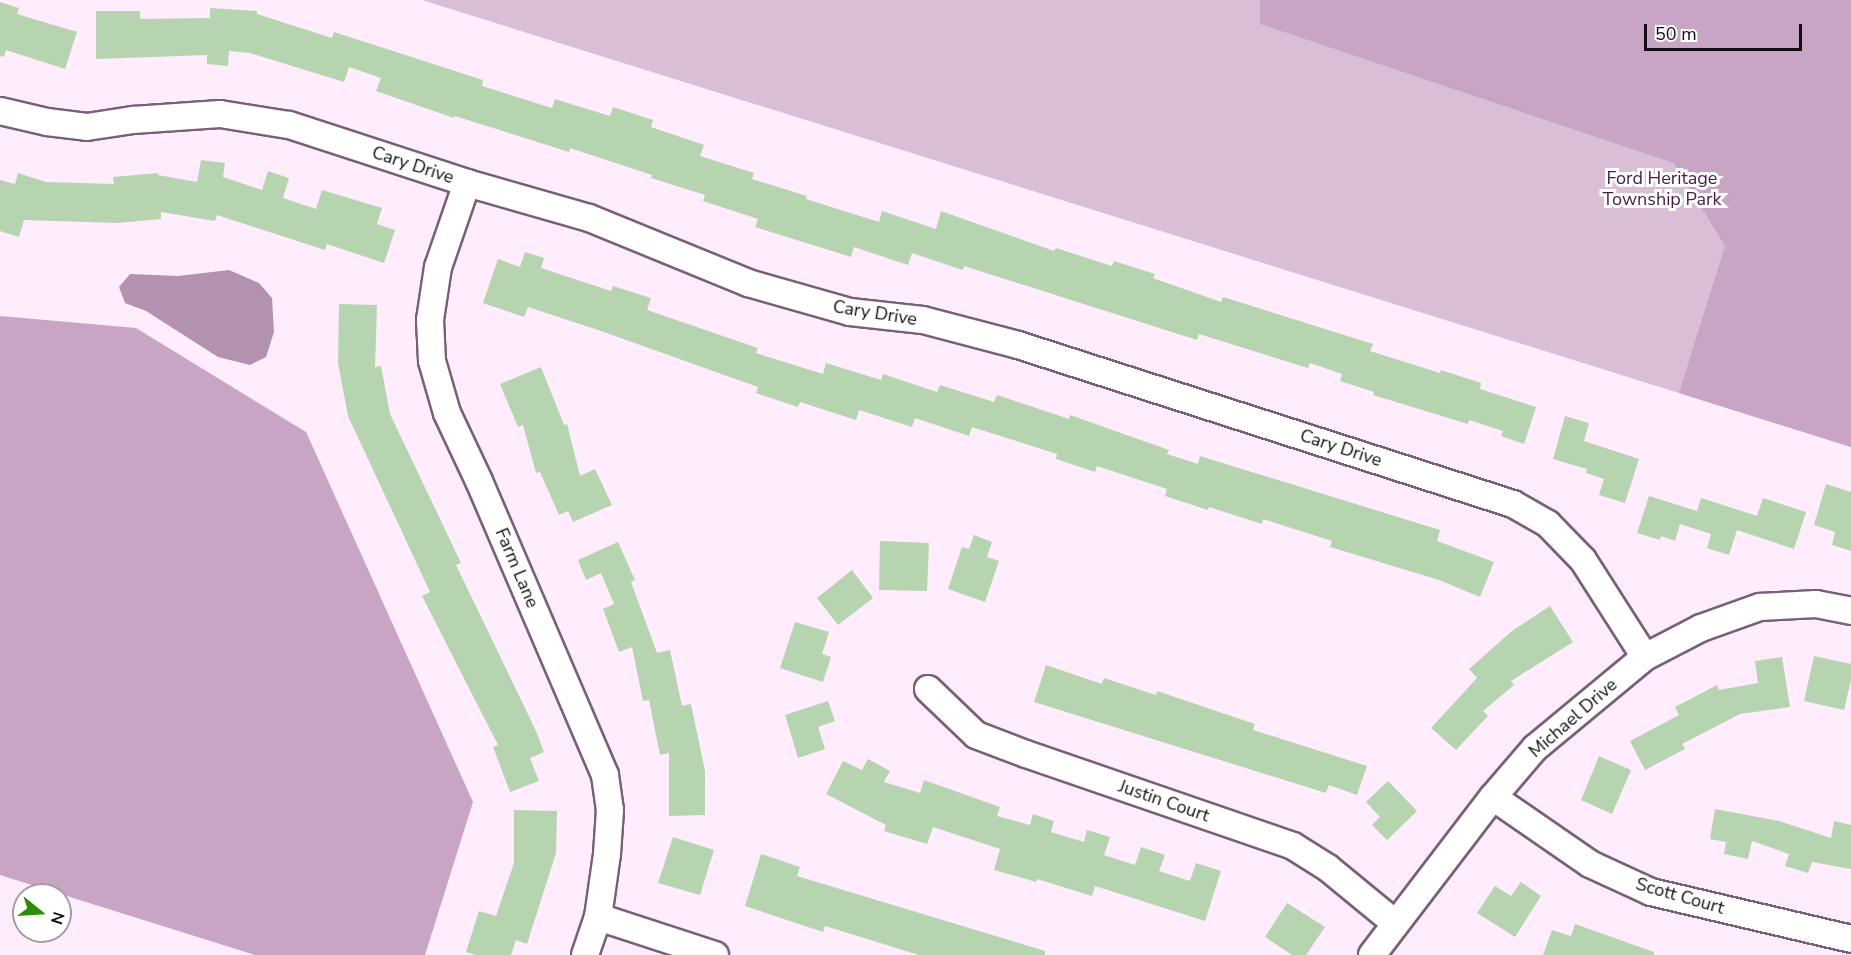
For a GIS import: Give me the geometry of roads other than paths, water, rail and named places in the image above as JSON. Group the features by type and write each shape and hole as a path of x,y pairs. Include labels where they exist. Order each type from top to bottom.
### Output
{"street":[{"name":"Cary Drive","path":"0,111 47,122 87,126 133,120 220,114 289,125 467,183 589,218 748,283 850,312 923,321 1018,345 1513,504 1548,524 1583,560 1645,657"},
{"name":"Farm Lane","path":"467,183 438,267 430,320 432,361 447,413 479,481 605,775 610,810 598,917 585,955"},
{"name":"Michael Drive","path":"1372,955 1493,797 1535,748 1645,657 1701,628 1760,607 1816,604 1851,611"},
{"name":"Justin Court","path":"928,689 976,735 1293,846 1328,868 1395,923"},
{"name":"Scott Court","path":"1493,797 1590,864 1651,892 1851,939"},
{"path":"598,917 715,955"}],"park label":[{"name":"Ford Heritage Township Park","path":"1662,189"}]}
